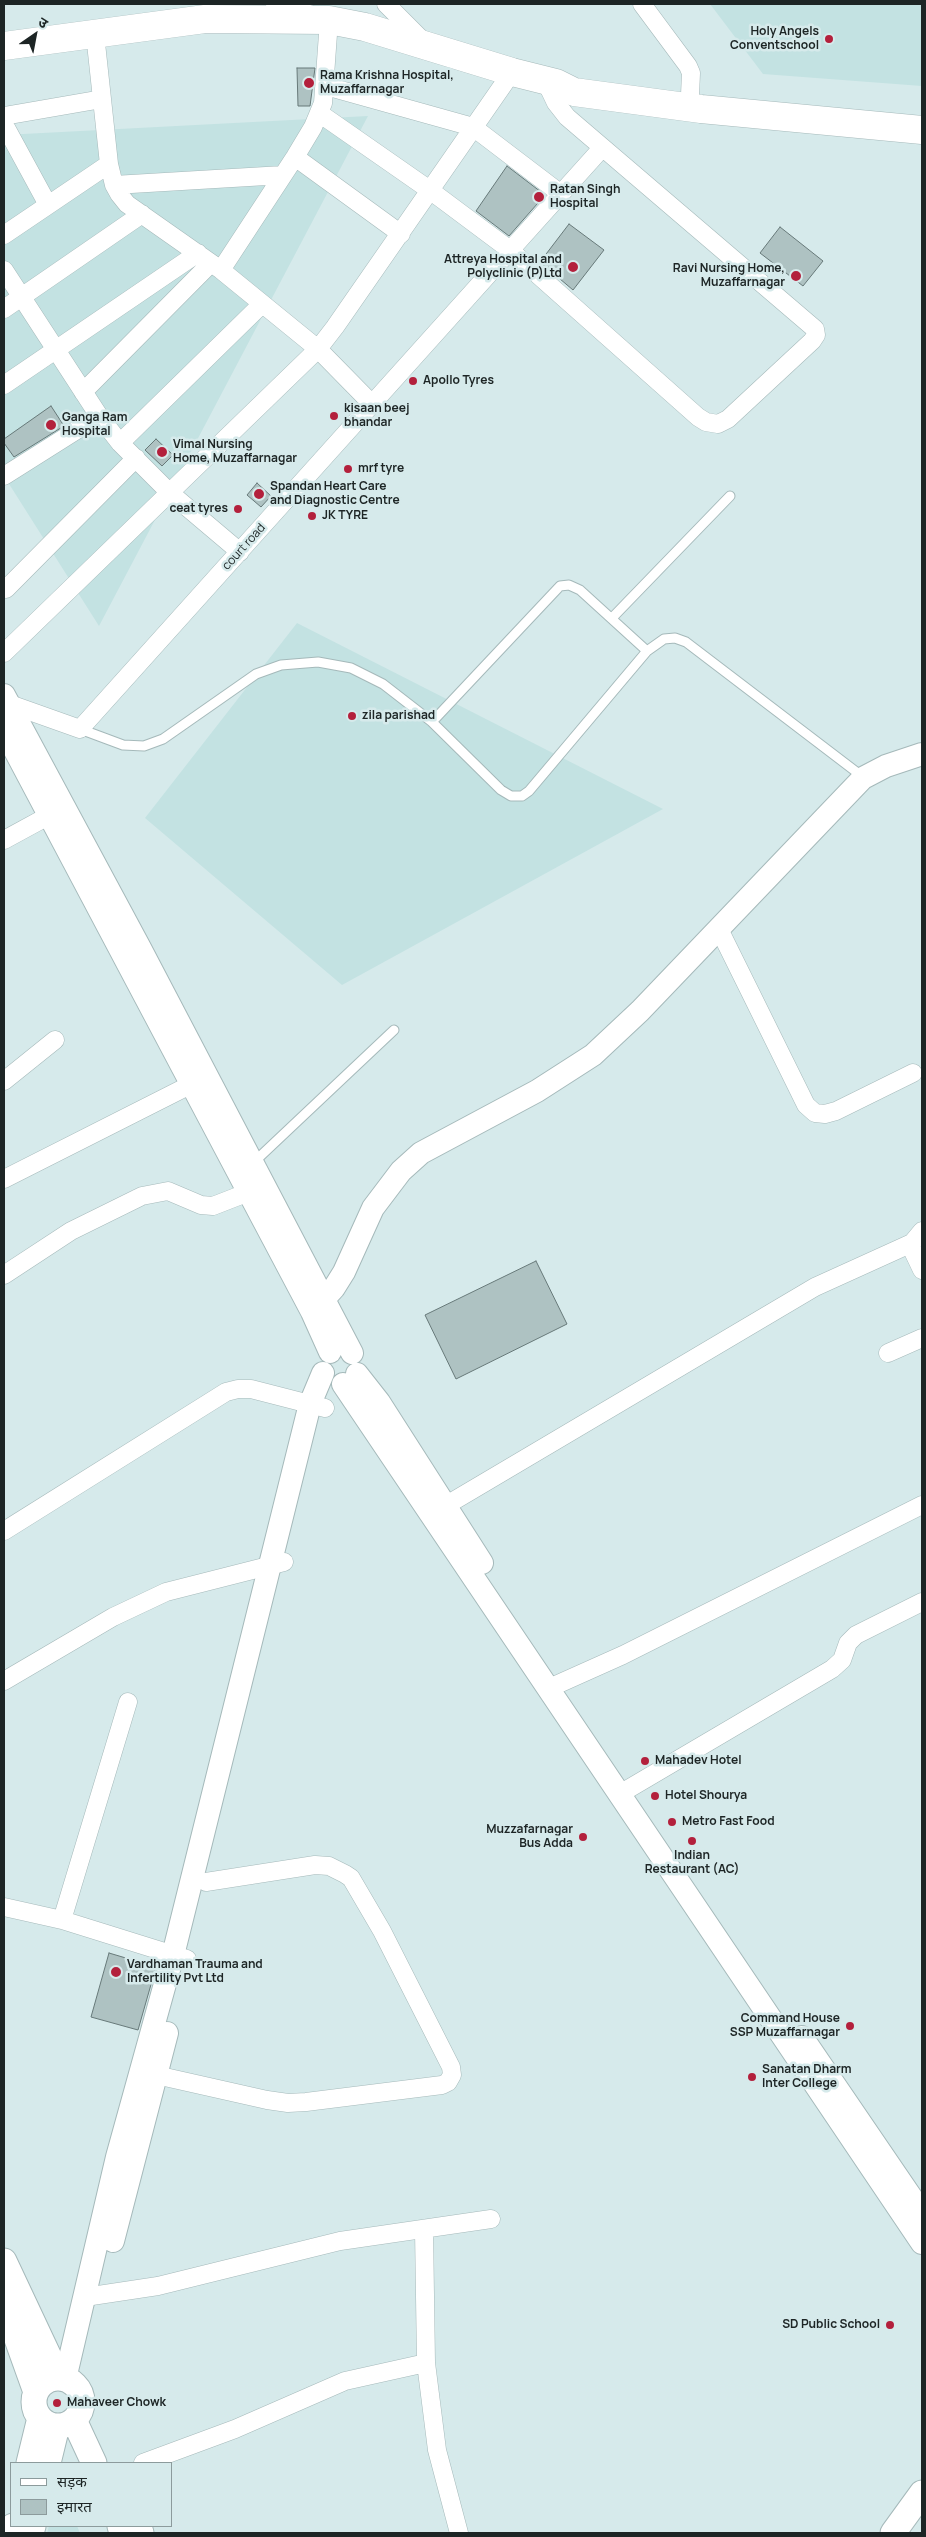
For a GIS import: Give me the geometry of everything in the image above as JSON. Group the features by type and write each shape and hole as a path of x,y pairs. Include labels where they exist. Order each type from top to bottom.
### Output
{"main road":[{"path":"4,46 204,19 329,20 365,27 512,72 550,81 574,92 624,100 922,130"},
{"path":"550,81 578,81 690,95 922,117"},
{"path":"4,2261 67,2381 82,2404 30,2462"},
{"path":"4,2303 36,2392 35,2410 63,2425 99,2450 109,2462"},
{"path":"36,2392 42,2385 67,2381"},
{"path":"48,2462 63,2425"},
{"path":"63,2425 93,2462"},
{"path":"892,2533 922,2493"}],"street":[{"path":"83,392 210,262 283,175 319,113 326,86 329,20 274,4"},
{"path":"386,4 427,46"},
{"path":"642,4 688,66 691,73 690,95"},
{"path":"4,42 95,34 109,164 114,185 128,204 210,262 318,349 372,404"},
{"path":"4,653 318,349 512,72"},
{"path":"319,113 430,190 510,250 706,422 718,424 728,419 812,341 816,335 815,329 567,117 556,103 550,81"},
{"path":"326,86 473,127 561,194"},
{"path":"4,116 102,99"},
{"path":"4,124 48,206"},
{"name":"court road","path":"80,729 602,148"},
{"path":"295,157 400,234"},
{"path":"4,235 109,164"},
{"path":"114,185 283,175"},
{"path":"4,309 142,214"},
{"path":"4,385 56,351 210,262"},
{"path":"4,270 99,416 120,443 169,492 240,552"},
{"path":"120,443 262,304"},
{"path":"4,476 99,416"},
{"path":"6,589 136,458"},
{"path":"5,700 80,729"},
{"path":"5,700 56,812 192,1084 249,1192 318,1306 330,1352 341,1348 343,1374 318,1406 180,1957 156,2075 67,2381"},
{"path":"4,730 56,812 253,1163 318,1306 343,1374 624,1791 922,2243"},
{"path":"318,1306 344,1272 373,1208 401,1171 420,1153 537,1091 593,1055 640,1011 863,778 886,766 922,754"},
{"path":"4,840 56,812"},
{"path":"719,929 806,1105 815,1113 825,1114 836,1111 913,1073"},
{"path":"4,1081 55,1040"},
{"path":"4,1179 192,1084"},
{"path":"4,1275 71,1232 142,1196 168,1191 201,1205 213,1206 249,1192"},
{"path":"917,1237 911,1247 922,1270"},
{"path":"445,1506 814,1287 917,1237"},
{"path":"888,1353 922,1338"},
{"path":"343,1374 379,1402 445,1506 553,1686"},
{"path":"4,1531 226,1392 238,1389 251,1390 318,1406"},
{"path":"553,1686 623,1655 922,1506"},
{"path":"4,1680 113,1617 158,1596 277,1564"},
{"path":"92,2296 118,2157 180,1957 206,1882 277,1564"},
{"path":"624,1791 832,1670 842,1660 848,1643 856,1635 922,1602"},
{"path":"62,1920 128,1702"},
{"path":"624,1791 922,2213"},
{"path":"156,2075 288,2103 442,2085 448,2082 452,2076 451,2067 382,1931 351,1878 346,1874 329,1866 315,1865 206,1882"},
{"path":"4,1907 62,1920 180,1957"},
{"path":"92,2296 158,2286 340,2241 491,2219"},
{"path":"424,2229 426,2363 438,2450 459,2533"},
{"path":"146,2462 235,2428 346,2381 426,2363"}],"lane":[{"path":"612,618 730,496"},
{"path":"432,722 560,586 569,585 580,590 648,652"},
{"path":"80,729 123,746 144,746 163,739 256,674 281,665 318,662 350,668 383,684 432,722 501,790 511,796 522,796 529,791 648,652 664,639 675,638 686,642 863,778"},
{"path":"253,1163 394,1030"}],"shaded area":[{"name":"Holy Angels Conventschool","path":"710,4 922,4 922,86 763,74"},
{"path":"368,116 99,626 4,476 4,135"},
{"name":"zila parishad","path":"297,623 663,809 342,985 145,818"},
{"path":"49,2527 77,2527 80,2533 47,2533"}],"building":[{"path":"297,68 315,68 310,106 298,106"},
{"path":"507,166 545,195 509,236 476,211"},
{"path":"569,224 604,250 573,290 540,262"},
{"path":"780,227 823,261 803,286 760,253"},
{"path":"51,406 64,426 14,457 4,443 4,439"},
{"path":"156,439 173,455 162,466 145,450"},
{"path":"257,483 271,496 261,507 247,495"},
{"path":"536,1261 567,1324 456,1379 425,1315"},
{"path":"109,1953 156,1967 138,2030 91,2017"}],"place":[{"name":"Holy Angels Conventschool","path":"829,39"},
{"name":"Rama Krishna Hospital, Muzaffarnagar","path":"309,83"},
{"name":"Ratan Singh Hospital","path":"539,197"},
{"name":"Attreya Hospital and Polyclinic (P)Ltd","path":"573,267"},
{"name":"Ravi Nursing Home, Muzaffarnagar","path":"796,276"},
{"name":"Apollo Tyres","path":"413,381"},
{"name":"kisaan beej bhandar","path":"334,416"},
{"name":"Ganga Ram Hospital","path":"51,425"},
{"name":"Vimal Nursing Home, Muzaffarnagar","path":"162,452"},
{"name":"mrf tyre","path":"348,469"},
{"name":"Spandan Heart Care and Diagnostic Centre","path":"259,494"},
{"name":"ceat tyres","path":"238,509"},
{"name":"JK TYRE","path":"312,516"},
{"name":"zila parishad","path":"352,716"},
{"name":"Mahadev Hotel","path":"645,1761"},
{"name":"Hotel Shourya","path":"655,1796"},
{"name":"Metro Fast Food","path":"672,1822"},
{"name":"Muzzafarnagar Bus Adda","path":"583,1837"},
{"name":"Indian Restaurant (AC)","path":"692,1841"},
{"name":"Vardhaman Trauma and Infertility Pvt Ltd","path":"116,1972"},
{"name":"Command House SSP Muzaffarnagar","path":"850,2026"},
{"name":"Sanatan Dharm Inter College","path":"752,2077"},
{"name":"SD Public School","path":"890,2325"},
{"name":"Mahaveer Chowk","path":"57,2403"}]}
